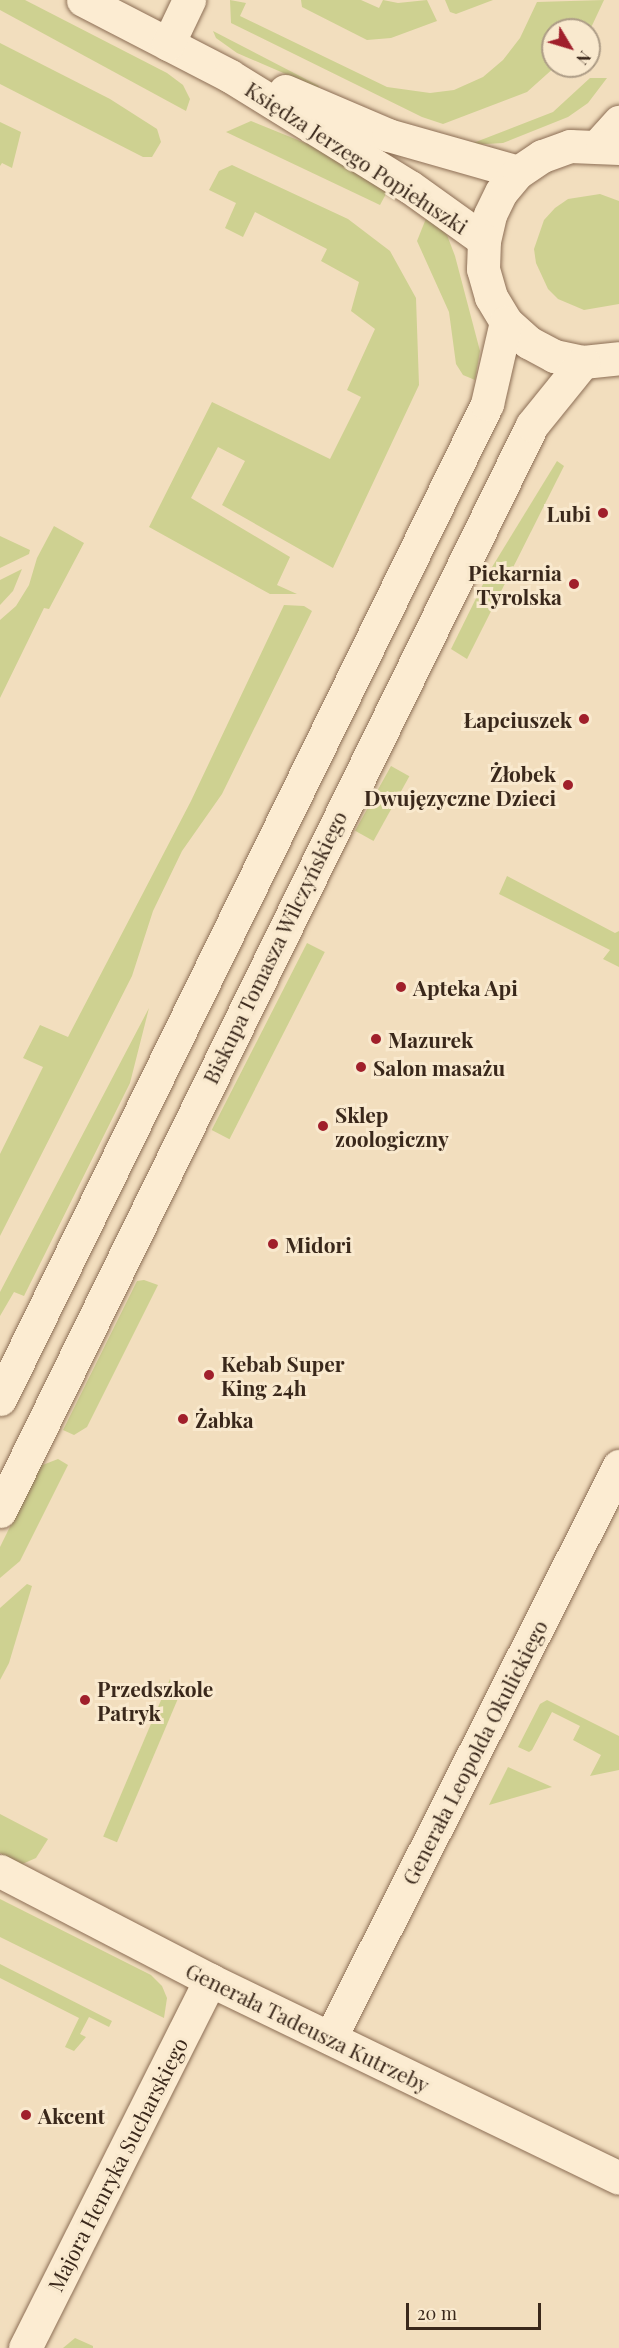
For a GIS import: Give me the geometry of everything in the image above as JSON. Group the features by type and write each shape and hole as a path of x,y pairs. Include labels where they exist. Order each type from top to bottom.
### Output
{"street":[{"name":"Księdza Jerzego Popiełuszki","path":"83,0 230,75 410,187 484,240"},
{"path":"168,44 189,0"},
{"name":"Księdza Jerzego Popiełuszki","path":"230,75 291,93 388,135 518,172"},
{"path":"612,138 551,152 518,172 501,192 484,240 483,268 491,297 506,321 545,351 583,362 619,358"},
{"path":"0,1399 487,404 506,321"},
{"name":"Biskupa Tomasza Wilczyńskiego","path":"0,1510 532,425 583,362"},
{"name":"Generała Leopolda Okulickiego","path":"330,2038 619,1466"},
{"name":"Generała Tadeusza Kutrzeby","path":"0,1871 210,1980 619,2178"},
{"name":"Majora Henryka Sucharskiego","path":"25,2348 210,1980"}],"green space":[{"path":"0,0 25,0 167,73 183,85 190,99 186,111 0,10"},
{"path":"230,0 246,3 240,16 387,87 430,93 454,90 483,77 503,60 520,38 537,2 604,0 596,18 541,18 543,78 527,92 443,124 422,117 231,23"},
{"path":"301,0 361,0 379,8 383,0 398,3 427,0 437,21 391,38 367,40 302,7"},
{"path":"445,0 493,0 456,14 450,12"},
{"path":"213,31 319,86 318,88 237,53 216,38"},
{"path":"0,43 110,99 157,129 161,142 152,157 143,157 0,84"},
{"path":"590,78 607,78 588,103 568,117 503,143 468,145 553,112"},
{"path":"251,121 315,147 387,192 380,205 226,132"},
{"path":"0,122 21,132 12,168 2,163 0,166"},
{"path":"232,165 348,219 390,251 416,298 419,385 333,568 222,505 245,461 218,447 191,498 290,557 277,585 297,594 270,594 149,527 212,402 330,459 361,397 347,390 375,329 351,311 359,282 321,261 327,249 255,212 243,237 225,228 236,203 209,190 219,171"},
{"path":"600,194 619,201 619,304 584,310 558,299 548,289 536,263 534,249 544,220 555,208 568,199"},
{"path":"427,216 447,235 455,256 480,351 475,380 463,375 456,364 449,312 417,241"},
{"path":"557,461 564,466 467,659 451,649 489,572"},
{"path":"54,526 84,543 49,609 44,608 0,698 0,620 16,606 29,585 37,558"},
{"path":"0,536 30,550 29,554 0,568"},
{"path":"22,569 13,591 0,605 0,580"},
{"path":"284,605 304,606 312,611 222,794 182,851 153,911 132,976 0,1236 0,1154 43,1067 23,1058 40,1025 68,1037 191,801"},
{"path":"391,766 409,776 373,841 355,831"},
{"path":"507,876 615,933 619,931 619,967 603,959 610,950 499,894"},
{"path":"307,943 325,952 229,1139 212,1130"},
{"path":"149,1008 130,1083 24,1296 14,1292 0,1316 0,1292"},
{"path":"144,1280 158,1285 87,1427 74,1435 63,1430 137,1281"},
{"path":"58,1459 68,1465 20,1561 0,1578 0,1547 40,1466"},
{"path":"27,1584 32,1586 9,1663 0,1680 0,1608"},
{"path":"170,1679 184,1685 117,1842 103,1836"},
{"path":"547,1700 619,1736 619,1770 590,1776 601,1755 573,1740 580,1726 552,1712 532,1750 529,1752 518,1747 540,1704"},
{"path":"508,1767 552,1787 489,1805"},
{"path":"0,1814 48,1839 36,1858 20,1865 0,1853"},
{"path":"0,1899 151,1975 162,1986 167,1998 164,2018 0,1937"},
{"path":"0,1964 112,2021 109,2027 89,2017 80,2034 86,2037 74,2051 65,2047 79,2018 0,1978"},
{"path":"75,2338 93,2346 93,2348 63,2348"}],"place":[{"name":"Lubi","path":"603,513"},
{"name":"Piekarnia Tyrolska","path":"574,584"},
{"name":"Łapciuszek","path":"584,719"},
{"name":"Żłobek Dwujęzyczne Dzieci","path":"568,785"},
{"name":"Apteka Api","path":"401,987"},
{"name":"Mazurek","path":"376,1039"},
{"name":"Salon masażu","path":"361,1067"},
{"name":"Sklep zoologiczny","path":"323,1126"},
{"name":"Midori","path":"273,1244"},
{"name":"Kebab Super King 24h","path":"209,1375"},
{"name":"Żabka","path":"183,1419"},
{"name":"Przedszkole Patryk","path":"85,1700"},
{"name":"Akcent","path":"26,2115"}]}
